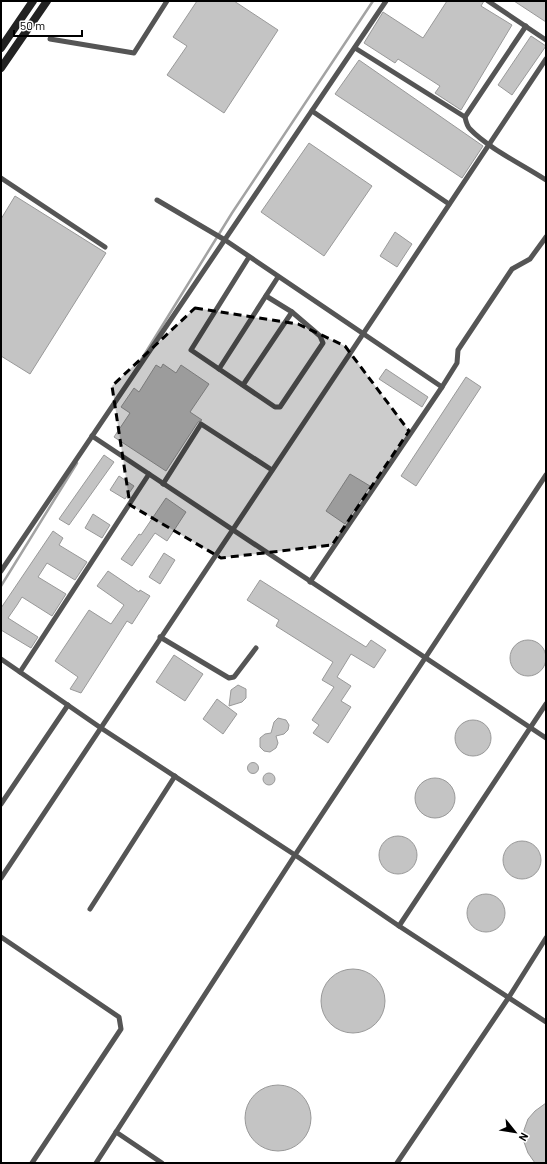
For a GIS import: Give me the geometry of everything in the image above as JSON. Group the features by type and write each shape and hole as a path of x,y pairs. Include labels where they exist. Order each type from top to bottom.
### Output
{"main road":[{"path":"1,48 33,1"},
{"path":"1,68 47,1"}],"lane":[{"path":"50,39 134,53 167,1"},
{"path":"1,571 386,1"},
{"path":"488,1 546,40"},
{"path":"465,118 526,26"},
{"path":"355,48 465,118 469,128 490,144 546,180"},
{"path":"1,878 546,58"},
{"path":"312,112 449,204"},
{"path":"2,181 105,247"},
{"path":"157,200 225,240 362,335 442,387"},
{"path":"310,582 442,387 457,363 458,350 512,269 530,258 546,237"},
{"path":"250,257 191,350 275,406 280,407 323,342 320,336 292,312 266,296"},
{"path":"219,369 278,277"},
{"path":"243,385 292,312"},
{"path":"163,484 201,424 272,470"},
{"path":"92,436 232,531 546,738"},
{"path":"20,672 149,474"},
{"path":"96,1163 295,855 546,475"},
{"path":"160,637 228,678 234,677 256,648"},
{"path":"1,659 101,728 295,855 398,926 546,1022"},
{"path":"398,926 546,704"},
{"path":"1,804 68,705"},
{"path":"90,909 175,776"},
{"path":"1,937 119,1017 121,1029 32,1163"},
{"path":"397,1163 546,938"},
{"path":"116,1132 162,1163"}],"highlighted area":[{"path":"195,308 298,324 345,346 409,431 332,545 221,558 130,505 112,386"}],"building":[{"path":"197,1 234,1 278,30 224,113 167,75 187,46 173,37"},
{"path":"447,1 484,1 481,6 512,25 461,110 435,93 440,86 398,59 395,63 364,43 383,12 423,38"},
{"path":"514,1 546,1 546,22"},
{"path":"531,36 546,46 512,95 498,85"},
{"path":"359,60 483,146 462,178 335,94"},
{"path":"309,143 372,186 324,256 261,212"},
{"path":"15,196 106,253 30,374 1,356 1,219"},
{"path":"395,232 412,244 397,267 380,256"},
{"path":"163,364 176,373 181,365 209,384 190,412 202,420 198,422 166,471 114,437 130,413 121,407 134,388 139,392 156,365 161,368"},
{"path":"386,369 428,397 422,407 379,379"},
{"path":"466,377 481,387 416,486 401,476"},
{"path":"104,455 114,462 69,525 59,519"},
{"path":"350,474 370,486 345,524 326,511"},
{"path":"119,476 134,486 125,499 110,490"},
{"path":"166,498 186,512 167,541 155,533 132,566 121,559 139,534 141,535"},
{"path":"93,514 110,525 102,538 85,528"},
{"path":"53,531 63,538 59,545 87,562 75,580 47,563 38,577 66,594 52,616 22,597 8,618 38,637 31,648 1,630 1,608"},
{"path":"164,553 175,560 160,584 149,577"},
{"path":"108,571 139,592 140,590 150,596 132,624 127,621 81,693 70,689 78,677 55,661 89,610 111,624 124,605 97,586"},
{"path":"260,580 366,647 371,640 386,650 374,668 351,654 337,677 351,686 341,701 351,707 328,743 313,733 319,725 312,720 334,687 322,680 333,662 276,626 279,620 247,600"},
{"path":"532,640 541,645 545,651 545,665 541,671 532,676 524,676 515,671 511,665 510,654 515,645 521,641"},
{"path":"174,655 203,674 185,701 156,682"},
{"path":"238,685 246,689 246,698 242,702 229,706 231,690"},
{"path":"217,699 237,714 223,734 203,719"},
{"path":"278,718 286,720 289,725 288,730 284,734 276,736 278,743 276,748 270,752 264,751 260,747 260,738 265,734 271,733 274,722"},
{"path":"473,720 486,725 491,738 486,751 473,756 460,751 455,738 460,725"},
{"path":"251,763 255,763 257,764 257,772 251,773 248,770 248,766"},
{"path":"271,773 274,774 274,784 267,785 264,784 263,777 264,774"},
{"path":"431,778 439,778 446,781 452,787 455,798 452,809 446,815 439,818 431,818 424,815 418,809 415,802 415,794 418,787 424,781"},
{"path":"398,836 411,842 417,855 411,868 398,874 385,868 379,855 385,842"},
{"path":"518,841 526,841 536,846 540,853 540,867 536,874 526,879 518,879 508,874 506,871 503,864 503,856 508,846 511,844"},
{"path":"482,894 490,894 500,899 504,906 504,920 500,927 490,932 482,932 472,927 470,924 467,917 467,909 472,899 475,897"},
{"path":"347,969 359,969 376,978 383,989 385,1001 383,1013 376,1024 359,1033 347,1033 335,1028 326,1019 321,1007 321,995 326,983 335,974"},
{"path":"278,1085 291,1088 301,1095 308,1105 311,1118 308,1131 301,1141 291,1148 278,1151 265,1148 255,1141 248,1131 245,1118 248,1105 255,1095 265,1088"},
{"path":"546,1103 546,1163 535,1163 528,1153 524,1142 524,1130 528,1119 535,1111"}],"waterway":[{"path":"141,360 232,213 373,1"},
{"path":"1,586 77,463"}]}
